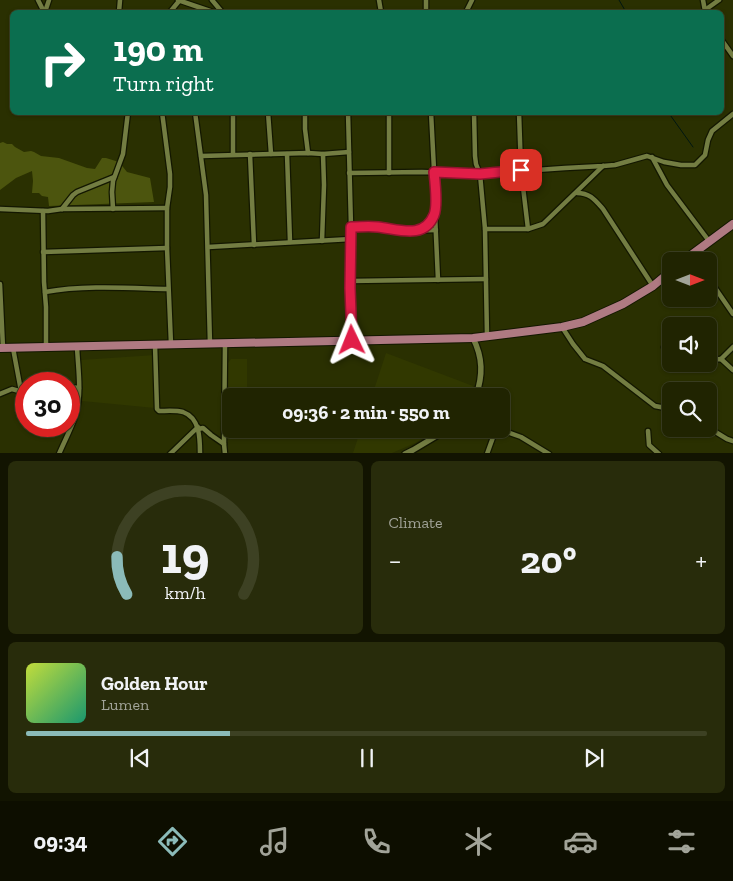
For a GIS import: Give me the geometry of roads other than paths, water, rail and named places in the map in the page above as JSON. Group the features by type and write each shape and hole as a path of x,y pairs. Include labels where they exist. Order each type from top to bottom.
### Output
{"highway":[{"path":"700,252 710,241 733,224"},
{"path":"1,348 472,338 562,327 583,322 623,304 662,278"}],"street":[{"path":"179,0 207,10"},
{"path":"212,0 220,10"},
{"path":"706,10 720,0"},
{"path":"731,48 733,56"},
{"path":"348,173 434,172 480,174 615,165 647,156 664,162 695,165 705,155 712,131 733,114"},
{"path":"113,209 112,188 114,176 123,154 128,115"},
{"path":"162,115 170,174 166,208 171,344"},
{"path":"195,115 206,194 210,344"},
{"path":"233,115 234,154"},
{"path":"268,115 271,154"},
{"path":"305,115 308,153"},
{"path":"348,115 352,340"},
{"path":"389,115 389,173"},
{"path":"431,115 438,280"},
{"path":"474,115 475,156 480,174 485,229 487,336"},
{"path":"519,115 521,170 528,229"},
{"path":"201,156 349,152"},
{"path":"250,154 254,244"},
{"path":"286,154 290,242"},
{"path":"322,241 323,154"},
{"path":"652,157 667,185 710,241"},
{"path":"485,229 528,229 543,224 603,166"},
{"path":"62,209 75,194 114,176"},
{"path":"577,193 585,193 594,198 603,209 652,286"},
{"path":"0,209 44,211 62,209 166,208"},
{"path":"44,211 43,252 46,348"},
{"path":"422,230 435,214"},
{"path":"351,227 380,227 403,231 436,230"},
{"path":"208,247 351,239"},
{"path":"43,252 167,248"},
{"path":"350,281 486,279"},
{"path":"0,284 1,348"},
{"path":"45,292 109,288 168,289"},
{"path":"718,293 733,314"},
{"path":"562,327 585,359 603,366 655,406 662,407"},
{"path":"472,338 479,351 481,368 478,388"},
{"path":"155,344 157,409 182,412 194,420 198,428 200,453"},
{"path":"225,344 225,453"},
{"path":"77,347 78,372"},
{"path":"721,360 733,347"},
{"path":"13,348 17,372"},
{"path":"717,360 721,360 733,370"},
{"path":"0,394 11,389 15,390"},
{"path":"171,453 198,428 203,428 224,444"},
{"path":"648,430 649,445 658,453"},
{"path":"717,433 733,441"},
{"path":"510,434 547,453"},
{"path":"59,453 67,437"},
{"path":"414,452 435,438"},
{"path":"487,453 494,438"}],"waterway":[{"path":"619,0 625,10"},
{"path":"670,115 693,147"}]}
